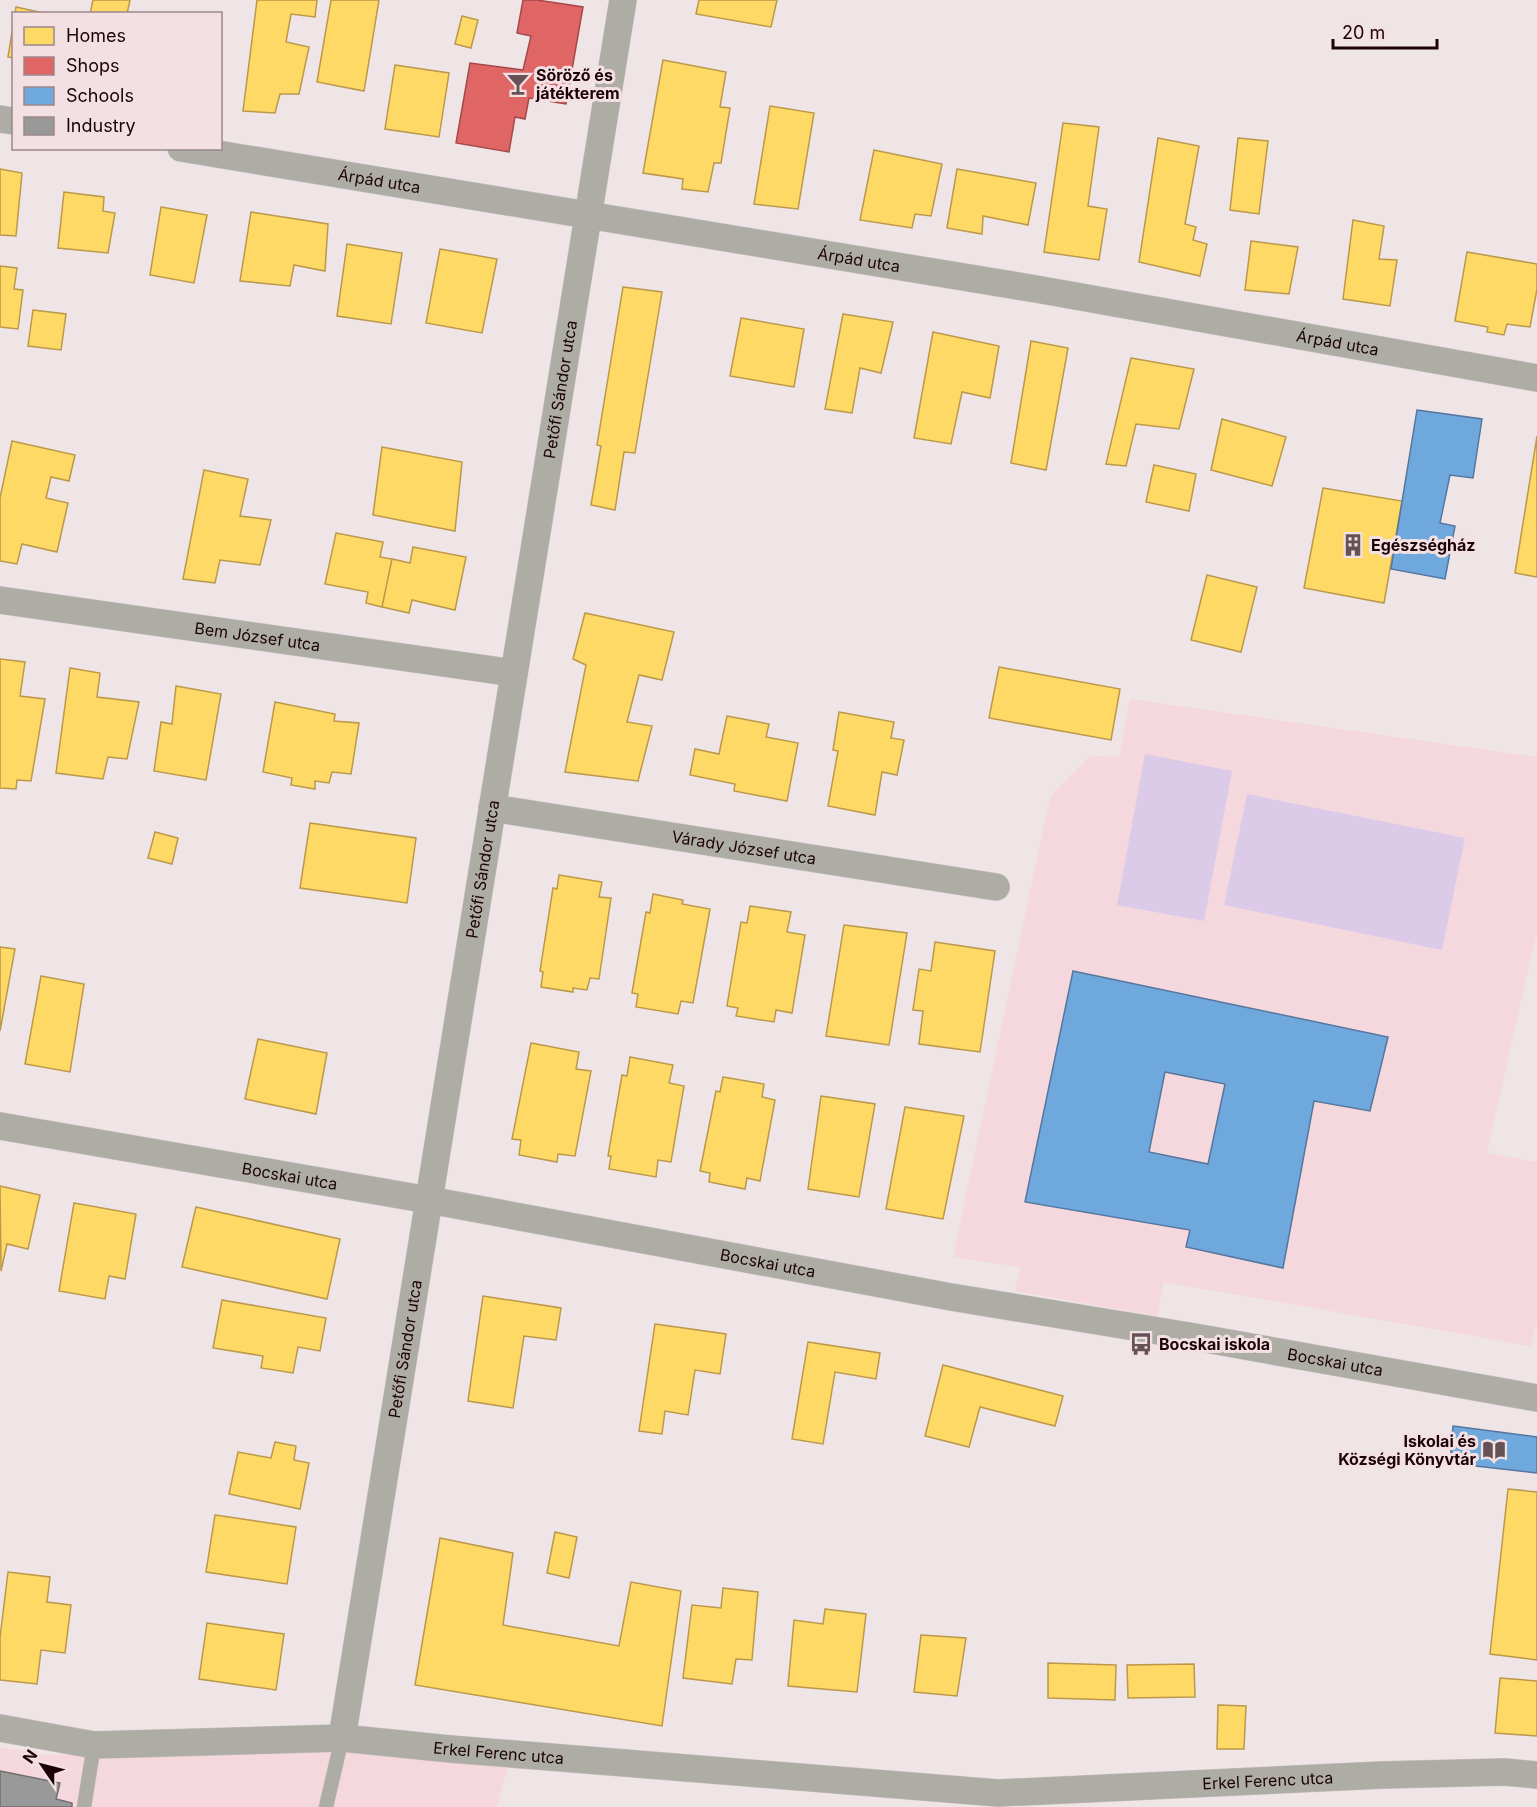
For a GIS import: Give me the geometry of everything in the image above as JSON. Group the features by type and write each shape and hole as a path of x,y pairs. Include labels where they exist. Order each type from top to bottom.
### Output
{"street":[{"name":"Petőfi Sándor utca","path":"342,1738 623,0"},
{"name":"Árpád utca","path":"193,150 1048,291 1537,378"},
{"name":"Bem József utca","path":"0,600 514,674"},
{"name":"Várady József utca","path":"492,808 996,887"},
{"name":"Bocskai utca","path":"0,1126 429,1200 951,1297 1190,1336 1537,1398"},
{"name":"Erkel Ferenc utca","path":"0,1728 94,1745 342,1738 996,1800 1383,1775 1505,1772 1537,1775"}],"lane":[{"path":"326,1807 342,1738"},
{"path":"84,1807 94,1745"}],"shaded area":[{"path":"1130,699 1537,757 1537,930 1487,1153 1537,1162 1537,1320 1531,1346 1164,1282 1157,1316 1015,1291 1020,1267 953,1257 1050,797 1091,756 1119,757"},
{"path":"1145,754 1232,771 1204,921 1117,905"},
{"path":"1247,794 1465,838 1442,950 1224,905"},
{"path":"371,1741 511,1754 497,1807 0,1807 0,1747 44,1755"}],"building: Homes":[{"path":"93,0 130,0 127,12 90,12"},
{"path":"257,0 317,0 315,17 291,14 286,42 309,47 299,94 280,94 275,113 243,111"},
{"path":"331,0 379,0 364,91 317,82"},
{"path":"699,0 777,0 771,27 696,14"},
{"path":"16,7 39,12 15,12"},
{"path":"462,16 478,20 471,48 455,44"},
{"path":"12,32 12,58 8,57"},
{"path":"663,60 726,72 720,107 730,108 721,163 714,163 708,192 682,189 683,179 643,173"},
{"path":"395,65 449,73 439,137 385,129"},
{"path":"770,106 814,113 798,209 754,204"},
{"path":"1063,123 1099,127 1088,206 1107,209 1099,260 1044,252"},
{"path":"1158,138 1199,146 1185,224 1196,227 1193,240 1207,244 1200,276 1139,262"},
{"path":"1238,138 1268,141 1259,214 1230,210"},
{"path":"874,150 942,164 931,216 915,214 912,228 860,220"},
{"path":"0,169 22,173 16,236 0,235"},
{"path":"957,169 1036,183 1028,225 983,216 982,234 947,228"},
{"path":"64,192 104,197 103,211 115,213 108,253 58,248"},
{"path":"161,207 207,215 194,283 150,275"},
{"path":"251,212 328,224 325,271 294,265 290,286 240,281"},
{"path":"1353,220 1384,226 1379,259 1397,260 1390,306 1343,299"},
{"path":"1251,241 1298,247 1289,294 1245,290"},
{"path":"347,244 402,253 391,324 337,316"},
{"path":"440,249 497,259 482,333 426,323"},
{"path":"1467,252 1537,264 1537,289 1530,327 1507,324 1504,335 1487,332 1488,327 1455,321"},
{"path":"0,266 17,268 14,289 23,290 18,329 0,327"},
{"path":"623,287 662,292 635,453 624,452 615,510 591,505 601,446 597,445"},
{"path":"33,310 66,314 61,350 28,346"},
{"path":"843,314 893,322 881,373 860,368 852,413 825,409"},
{"path":"741,318 804,329 794,387 730,376"},
{"path":"933,332 999,346 990,398 962,392 951,444 914,438"},
{"path":"1031,341 1068,348 1046,470 1011,463"},
{"path":"1131,358 1194,369 1179,429 1136,424 1126,466 1106,464"},
{"path":"1222,419 1286,437 1272,486 1211,470"},
{"path":"1537,436 1537,577 1515,573"},
{"path":"12,441 75,455 69,481 51,477 46,498 68,503 57,552 22,544 17,564 0,561 0,498"},
{"path":"382,447 462,462 455,531 373,515"},
{"path":"1154,465 1196,474 1189,511 1146,502"},
{"path":"204,470 248,479 240,516 271,520 260,565 220,560 215,583 183,579"},
{"name":"Egészségház","path":"1323,488 1402,501 1384,603 1304,588"},
{"path":"336,533 383,542 380,557 392,559 382,607 366,603 368,592 325,584"},
{"path":"413,547 466,557 455,610 412,600 409,613 382,607 392,559 410,563"},
{"path":"1207,575 1257,587 1241,652 1191,640"},
{"path":"585,613 674,632 662,680 639,675 627,722 652,726 638,781 565,772 586,665 573,659"},
{"path":"0,659 25,662 20,696 45,699 31,781 17,780 16,789 0,788"},
{"path":"999,667 1120,689 1111,740 989,718"},
{"path":"70,668 100,673 97,697 139,702 127,759 108,757 103,779 56,773"},
{"path":"176,686 221,694 206,780 154,771 161,722 172,724"},
{"path":"275,702 335,714 334,721 359,723 351,774 332,772 329,783 315,781 315,789 291,785 292,778 263,772"},
{"path":"839,712 894,722 891,738 904,740 897,775 882,772 875,815 828,806 838,751 833,750"},
{"path":"727,716 769,724 766,737 798,743 787,801 734,791 735,784 690,775 695,749 719,754"},
{"path":"310,823 416,838 407,903 300,888"},
{"path":"155,832 178,838 172,864 148,858"},
{"path":"559,875 602,882 599,897 611,898 599,979 590,978 587,990 573,988 573,992 541,987 543,972 540,971 553,888 557,889"},
{"path":"653,894 683,900 682,904 710,909 693,1003 681,1001 678,1014 636,1007 638,994 632,993 646,912 650,913"},
{"path":"750,906 791,912 787,932 805,935 792,1013 776,1010 774,1022 736,1016 738,1008 727,1006 741,922 747,923"},
{"path":"844,925 907,933 889,1045 826,1036"},
{"path":"935,942 995,951 980,1052 919,1044 923,1011 913,1010 919,969 931,971"},
{"path":"0,947 15,949 0,1031"},
{"path":"41,976 84,984 70,1072 25,1064"},
{"path":"258,1039 327,1053 316,1114 245,1099"},
{"path":"531,1043 579,1052 576,1069 591,1071 575,1156 558,1154 557,1162 519,1155 521,1140 512,1139"},
{"path":"630,1057 673,1065 669,1083 684,1086 671,1162 658,1160 656,1177 609,1169 611,1156 608,1156 622,1075 627,1076"},
{"path":"723,1077 764,1084 762,1097 775,1100 760,1181 747,1178 745,1189 709,1182 710,1173 700,1171 716,1091 720,1092"},
{"path":"821,1096 875,1104 859,1197 808,1189"},
{"path":"905,1107 964,1116 943,1219 886,1209"},
{"path":"0,1186 40,1195 28,1249 7,1244 1,1271"},
{"path":"74,1203 136,1214 125,1279 109,1276 105,1299 59,1291"},
{"path":"196,1207 340,1239 327,1299 182,1267"},
{"path":"483,1296 561,1308 556,1340 524,1336 513,1408 468,1401"},
{"path":"222,1300 326,1318 320,1351 298,1347 293,1373 261,1368 263,1356 213,1348"},
{"path":"655,1324 726,1334 720,1374 695,1370 688,1415 665,1411 662,1434 639,1431"},
{"path":"808,1342 880,1353 876,1379 835,1372 823,1444 792,1439"},
{"path":"943,1365 1063,1396 1055,1426 980,1407 969,1447 925,1436"},
{"path":"275,1442 296,1446 294,1460 309,1463 300,1509 229,1494 238,1452 271,1458"},
{"path":"1508,1489 1537,1492 1537,1660 1490,1654"},
{"path":"215,1515 296,1527 287,1584 206,1572"},
{"path":"555,1532 577,1537 569,1578 547,1573"},
{"path":"440,1538 513,1553 503,1625 619,1646 631,1582 681,1591 662,1726 415,1685"},
{"path":"8,1572 50,1577 47,1602 71,1605 65,1653 41,1650 37,1684 0,1680 0,1638"},
{"path":"723,1588 758,1592 752,1660 736,1659 732,1684 683,1678 692,1605 721,1608"},
{"path":"825,1609 866,1614 857,1692 788,1686 794,1620 823,1624"},
{"path":"207,1623 284,1634 276,1690 199,1679"},
{"path":"921,1635 966,1638 957,1696 914,1692"},
{"path":"1048,1663 1116,1665 1115,1700 1048,1698"},
{"path":"1194,1664 1195,1697 1128,1698 1127,1665"},
{"path":"1500,1678 1537,1681 1537,1736 1495,1733"},
{"path":"1218,1705 1246,1706 1244,1749 1217,1749"}],"building: Shops":[{"name":"Söröző és játékterem","path":"523,0 583,7 566,104 529,98 525,119 515,117 509,152 456,143 470,63 523,70 531,36 517,33"}],"building: Schools":[{"path":"1417,410 1482,419 1473,478 1450,475 1440,523 1455,526 1445,579 1391,569"},
{"path":"1073,971 1388,1037 1370,1111 1314,1101 1283,1268 1186,1247 1190,1230 1025,1202","holes":["1165,1072 1225,1084 1208,1164 1149,1152"]},
{"name":"Iskolai és Községi Könyvtár","path":"1453,1426 1537,1437 1537,1473 1450,1463"}],"building: Industry":[{"path":"0,1771 60,1783 56,1799 72,1803 72,1807 0,1807"}],"place":[{"name":"Söröző és játékterem","path":"518,84"},
{"name":"Egészségház","path":"1353,545"},
{"name":"Bocskai iskola","path":"1141,1344"},
{"name":"Iskolai és Községi Könyvtár","path":"1494,1450"}]}
